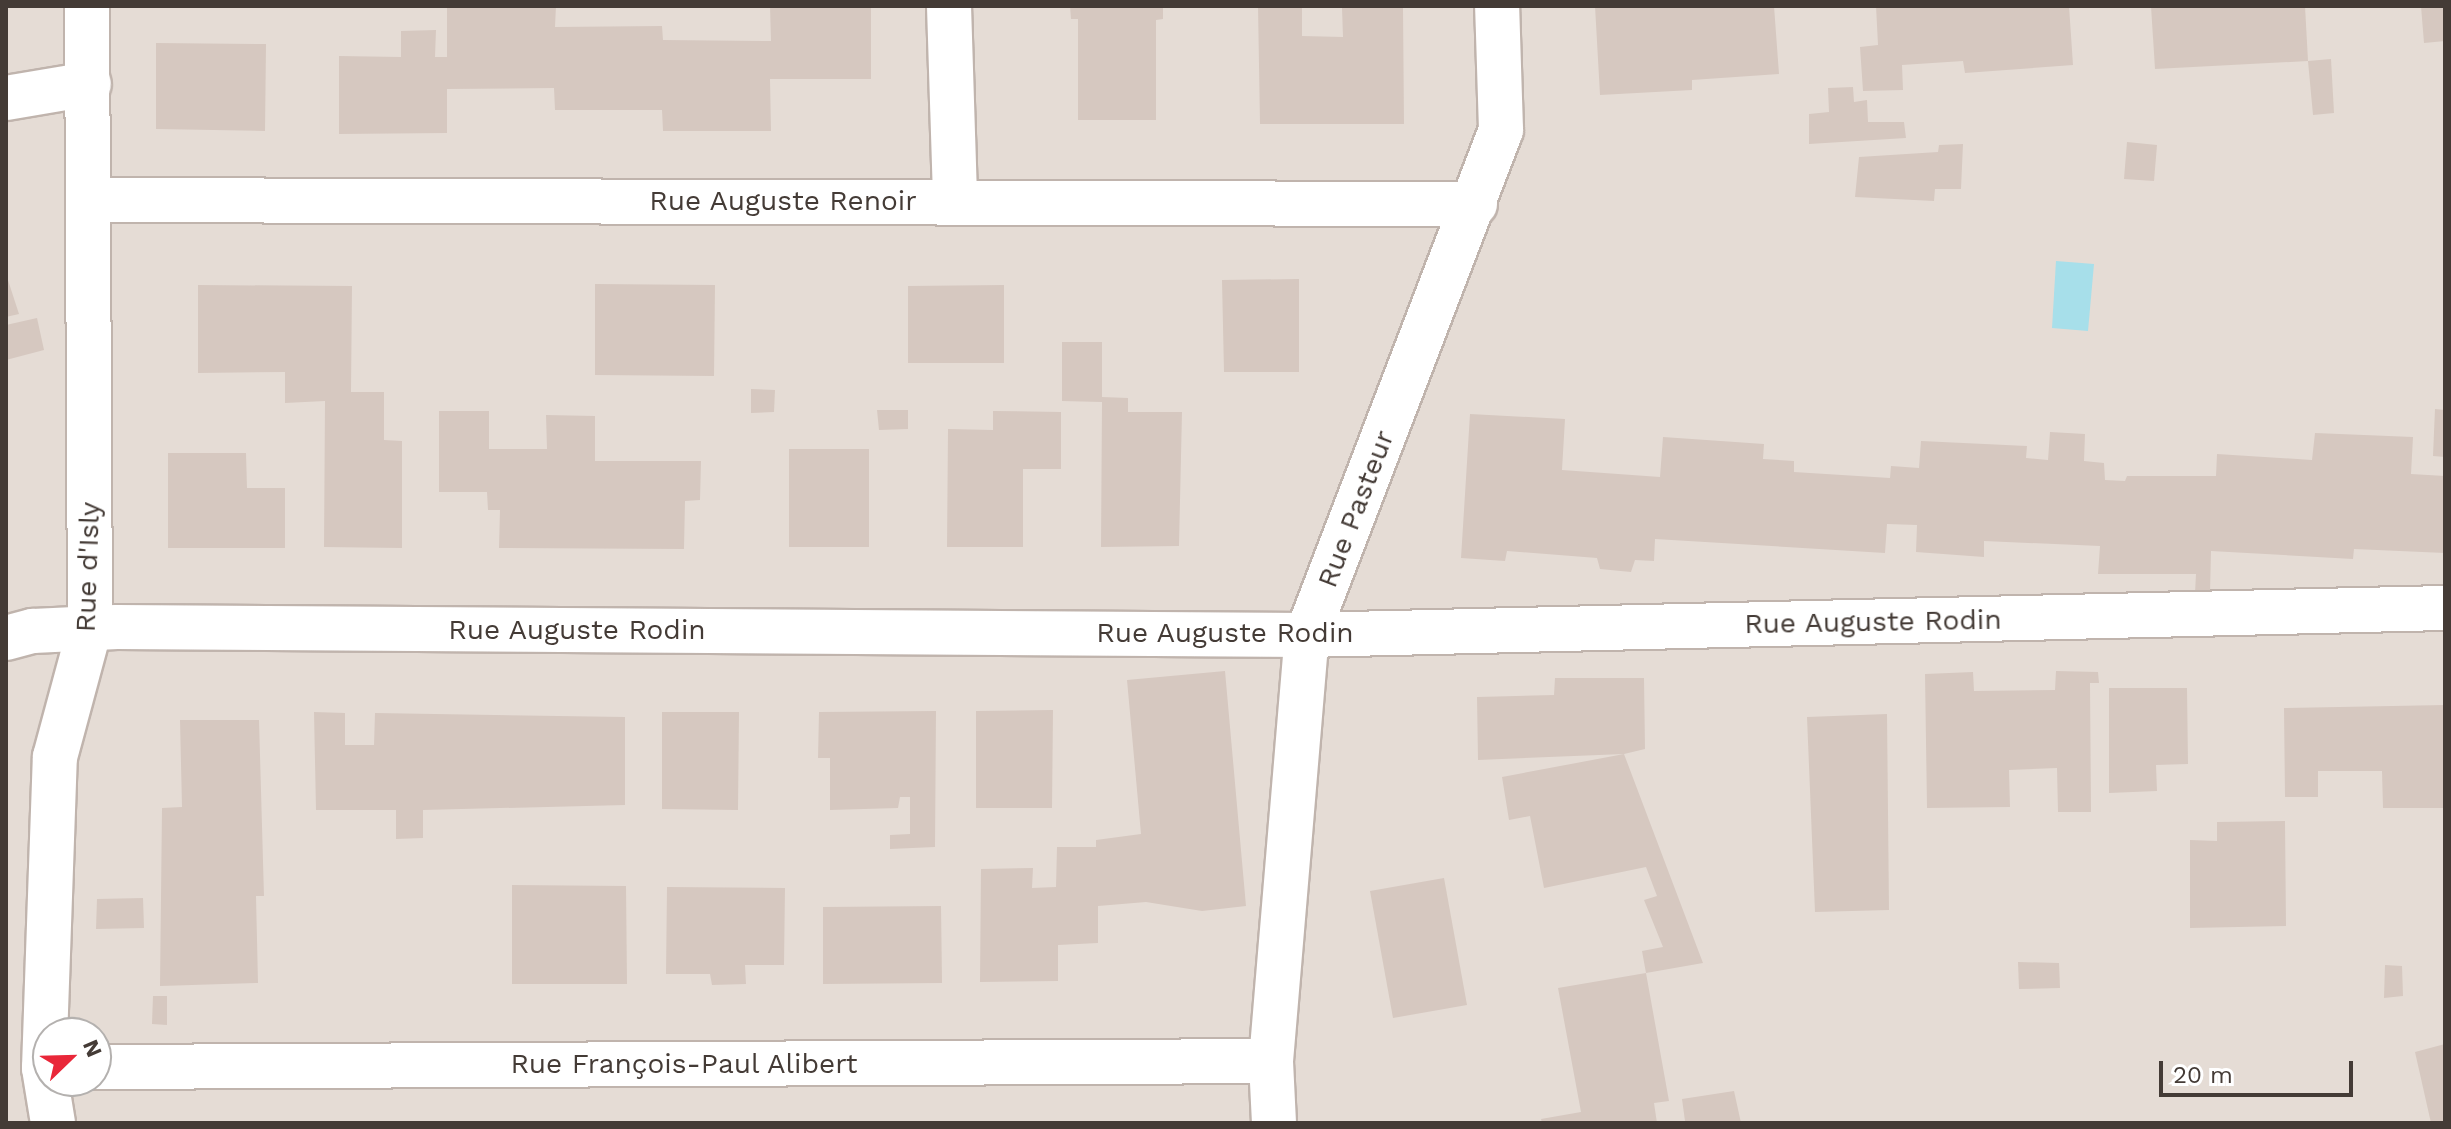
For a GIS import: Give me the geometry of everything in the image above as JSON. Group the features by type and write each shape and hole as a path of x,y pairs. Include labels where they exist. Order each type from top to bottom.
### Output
{"street":[{"name":"Rue d'Isly","path":"47,1017 55,757 90,627 91,200 87,6"},
{"path":"949,6 955,202"},
{"name":"Rue Pasteur","path":"1274,1123 1271,1061 1307,635 1501,130 1497,6"},
{"path":"6,98 89,84"},
{"name":"Rue Auguste Renoir","path":"91,200 1475,204"},
{"name":"Rue Auguste Rodin","path":"6,638 90,627 1307,635 2445,608"},
{"name":"Rue François-Paul Alibert","path":"112,1067 1271,1061"},
{"name":"Rue d'Isly","path":"50,1097 53,1123"}],"shaded area":[{"path":"6,6 2445,6 2445,1123 6,1123"}],"water":[{"path":"2056,261 2094,264 2088,331 2052,328"}],"building":[{"path":"447,6 556,6 555,27 662,26 663,40 771,41 770,6 871,6 871,79 770,79 771,131 663,131 662,110 555,110 554,88 447,89 447,133 339,134 339,56 401,57 401,31 436,30 435,57 447,57"},
{"path":"1070,6 1163,6 1163,19 1156,20 1156,120 1078,120 1078,19 1071,19"},
{"path":"1258,6 1302,6 1302,36 1343,37 1342,8 1403,8 1404,124 1260,124"},
{"path":"1595,6 1774,6 1779,74 1692,80 1692,90 1600,95"},
{"path":"1876,6 2069,6 2073,65 1965,73 1963,61 1902,65 1903,90 1863,91 1860,47 1878,45"},
{"path":"2151,6 2305,6 2308,61 2155,69"},
{"path":"2421,6 2445,6 2445,41 2424,43"},
{"path":"156,43 266,44 265,131 156,129"},
{"path":"2331,59 2334,113 2313,115 2308,61"},
{"path":"1853,87 1854,102 1867,100 1868,122 1904,122 1906,138 1809,144 1809,114 1829,112 1828,88"},
{"path":"2127,142 2157,145 2154,181 2124,179"},
{"path":"1963,144 1961,189 1935,189 1934,201 1855,197 1859,157 1938,152 1939,145"},
{"path":"6,274 19,314 6,317"},
{"path":"1299,279 1299,372 1224,372 1222,280"},
{"path":"595,284 715,285 714,376 595,375"},
{"path":"198,285 352,286 351,392 384,392 384,440 402,441 402,548 324,547 325,401 285,403 285,372 198,373"},
{"path":"1004,285 1004,363 908,363 908,286"},
{"path":"37,318 44,350 6,360 6,325"},
{"path":"1062,342 1102,342 1102,397 1128,398 1128,412 1182,412 1179,546 1101,547 1102,402 1062,401"},
{"path":"751,389 775,390 774,412 751,413"},
{"path":"2435,409 2445,410 2445,457 2433,456"},
{"path":"877,410 908,410 908,429 879,430"},
{"path":"439,411 489,411 489,449 547,449 546,415 595,416 595,461 701,461 700,500 685,501 684,549 499,548 500,510 488,510 487,492 439,492"},
{"path":"993,411 1061,412 1061,469 1023,469 1023,547 947,547 948,429 993,430"},
{"path":"1470,414 1565,419 1562,470 1660,477 1663,437 1764,444 1763,459 1794,461 1794,472 1890,478 1891,466 1919,468 1921,441 2027,446 2026,458 2048,460 2050,432 2085,434 2084,461 2104,463 2105,480 2125,481 2127,476 2216,476 2217,454 2312,460 2315,433 2413,437 2411,474 2445,476 2445,553 2354,549 2353,559 2211,551 2210,593 2195,593 2196,574 2098,574 2100,546 1984,541 1984,557 1916,552 1917,525 1887,524 1885,553 1655,539 1654,561 1635,560 1631,572 1600,569 1597,558 1507,551 1505,561 1461,558"},
{"path":"789,449 869,449 869,547 789,547"},
{"path":"168,453 246,453 247,488 285,488 285,548 168,548"},
{"path":"1225,671 1246,906 1202,911 1146,902 1098,906 1098,943 1058,945 1058,981 980,982 981,869 1033,868 1032,888 1056,887 1057,847 1096,847 1096,840 1141,834 1127,680"},
{"path":"2056,671 2098,672 2099,683 2090,683 2091,812 2058,812 2057,768 2009,770 2010,807 1927,808 1925,674 1973,672 1974,691 2055,690"},
{"path":"1555,678 1644,678 1645,749 1624,754 1478,760 1477,697 1554,695"},
{"path":"2109,688 2187,688 2188,764 2156,765 2157,791 2109,793"},
{"path":"2445,705 2445,808 2383,808 2382,771 2318,771 2318,797 2285,797 2284,708"},
{"path":"1053,710 1052,808 976,808 976,711"},
{"path":"936,711 935,847 890,849 890,835 910,834 910,797 900,797 898,808 830,810 830,758 818,758 819,712"},
{"path":"314,712 345,713 345,745 374,745 375,713 625,717 625,805 423,810 423,838 396,839 396,810 316,810"},
{"path":"662,712 739,712 738,810 662,809"},
{"path":"1887,714 1889,910 1815,912 1807,717"},
{"path":"180,720 259,720 264,896 256,896 258,983 160,986 162,808 182,807"},
{"path":"1624,754 1703,963 1646,973 1642,951 1663,947 1644,900 1657,896 1646,867 1544,888 1530,816 1509,820 1502,777"},
{"path":"2285,821 2286,926 2190,928 2190,840 2217,841 2217,822"},
{"path":"1444,878 1467,1005 1393,1018 1370,891"},
{"path":"512,885 626,886 627,984 512,984"},
{"path":"667,887 785,888 784,965 745,965 746,984 712,985 710,974 666,974"},
{"path":"143,898 144,928 96,929 97,899"},
{"path":"941,906 942,983 823,984 823,907"},
{"path":"2018,962 2059,963 2060,988 2019,989"},
{"path":"2385,965 2402,966 2403,996 2384,998"},
{"path":"1646,973 1669,1101 1654,1103 1657,1123 1542,1123 1541,1119 1581,1112 1558,988"},
{"path":"153,996 167,996 167,1025 152,1024"},
{"path":"2445,1044 2445,1123 2431,1123 2415,1052"},
{"path":"1734,1091 1741,1123 1685,1121 1682,1099"}]}
